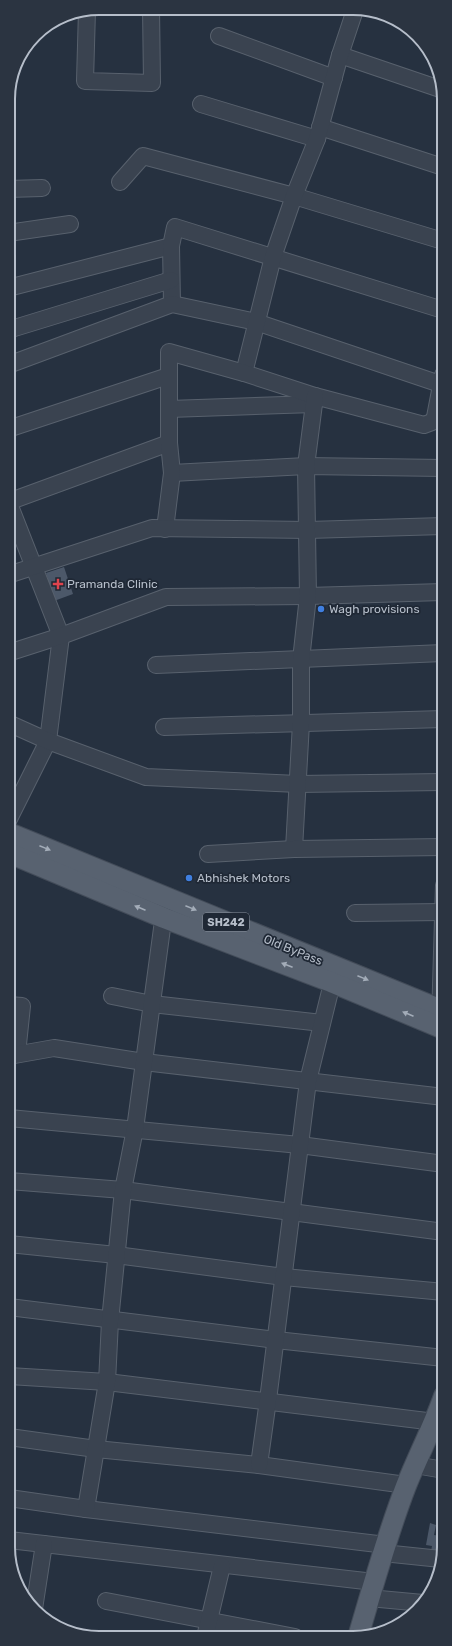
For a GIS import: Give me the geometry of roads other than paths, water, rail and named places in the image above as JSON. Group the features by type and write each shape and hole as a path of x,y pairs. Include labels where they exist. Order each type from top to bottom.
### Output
{"main road":[{"name":"Old ByPass","path":"15,836 166,898 334,974 437,1018"},
{"name":"Old ByPass","path":"15,856 164,918 334,974"},
{"path":"360,1630 384,1549 406,1486 437,1416"}],"street":[{"path":"87,16 85,81 152,83 151,15"},
{"path":"244,373 273,257 294,196 319,133 352,15"},
{"path":"219,36 334,78"},
{"path":"340,55 436,88"},
{"path":"201,104 319,133 437,165"},
{"path":"120,182 143,156 294,196 437,239"},
{"path":"15,189 42,188"},
{"path":"15,232 70,224"},
{"path":"172,304 171,246 175,227 437,308"},
{"path":"15,286 171,246"},
{"path":"15,328 172,280"},
{"path":"15,362 172,304 256,322 437,379"},
{"path":"165,529 172,473 169,443 168,376 170,352 244,373 314,400 424,425 432,422 435,417 437,407"},
{"path":"15,427 168,376"},
{"path":"169,409 314,400"},
{"path":"294,849 301,723 301,660 308,596 306,466 314,400"},
{"path":"15,498 169,443"},
{"path":"172,473 306,466 437,468"},
{"path":"15,519 61,636 48,741 15,807"},
{"path":"15,572 152,528 308,530 437,526"},
{"path":"15,651 61,636 166,597 308,596 437,592"},
{"path":"156,665 437,653"},
{"path":"164,727 437,719"},
{"path":"15,726 48,741 146,777 298,784 437,782"},
{"path":"208,854 294,849 437,847"},
{"path":"86,1509 107,1382 110,1321 116,1255 124,1190 135,1129 166,898"},
{"path":"355,913 437,912"},
{"path":"259,1465 308,1081 334,974"},
{"path":"112,996 152,1004 322,1023"},
{"path":"15,1005 22,1006 15,1044"},
{"path":"15,1055 54,1048 144,1062 437,1096"},
{"path":"15,1119 300,1145 437,1163"},
{"path":"15,1181 124,1190 437,1231"},
{"path":"15,1245 116,1255 284,1276 437,1291"},
{"path":"15,1308 110,1321 437,1357"},
{"path":"15,1376 107,1382 268,1400 435,1422"},
{"path":"15,1438 96,1449 259,1465 406,1486"},
{"path":"415,1466 437,1469"},
{"path":"15,1499 384,1549 436,1558"},
{"path":"15,1541 222,1566 372,1590 417,1601"},
{"path":"35,1601 44,1544"},
{"path":"206,1631 222,1566"},
{"path":"106,1601 209,1619 266,1631"}],"place":[{"name":"Pramanda Clinic","path":"58,584"},
{"name":"Wagh provisions","path":"321,609"},
{"name":"Abhishek Motors","path":"189,878"}]}
